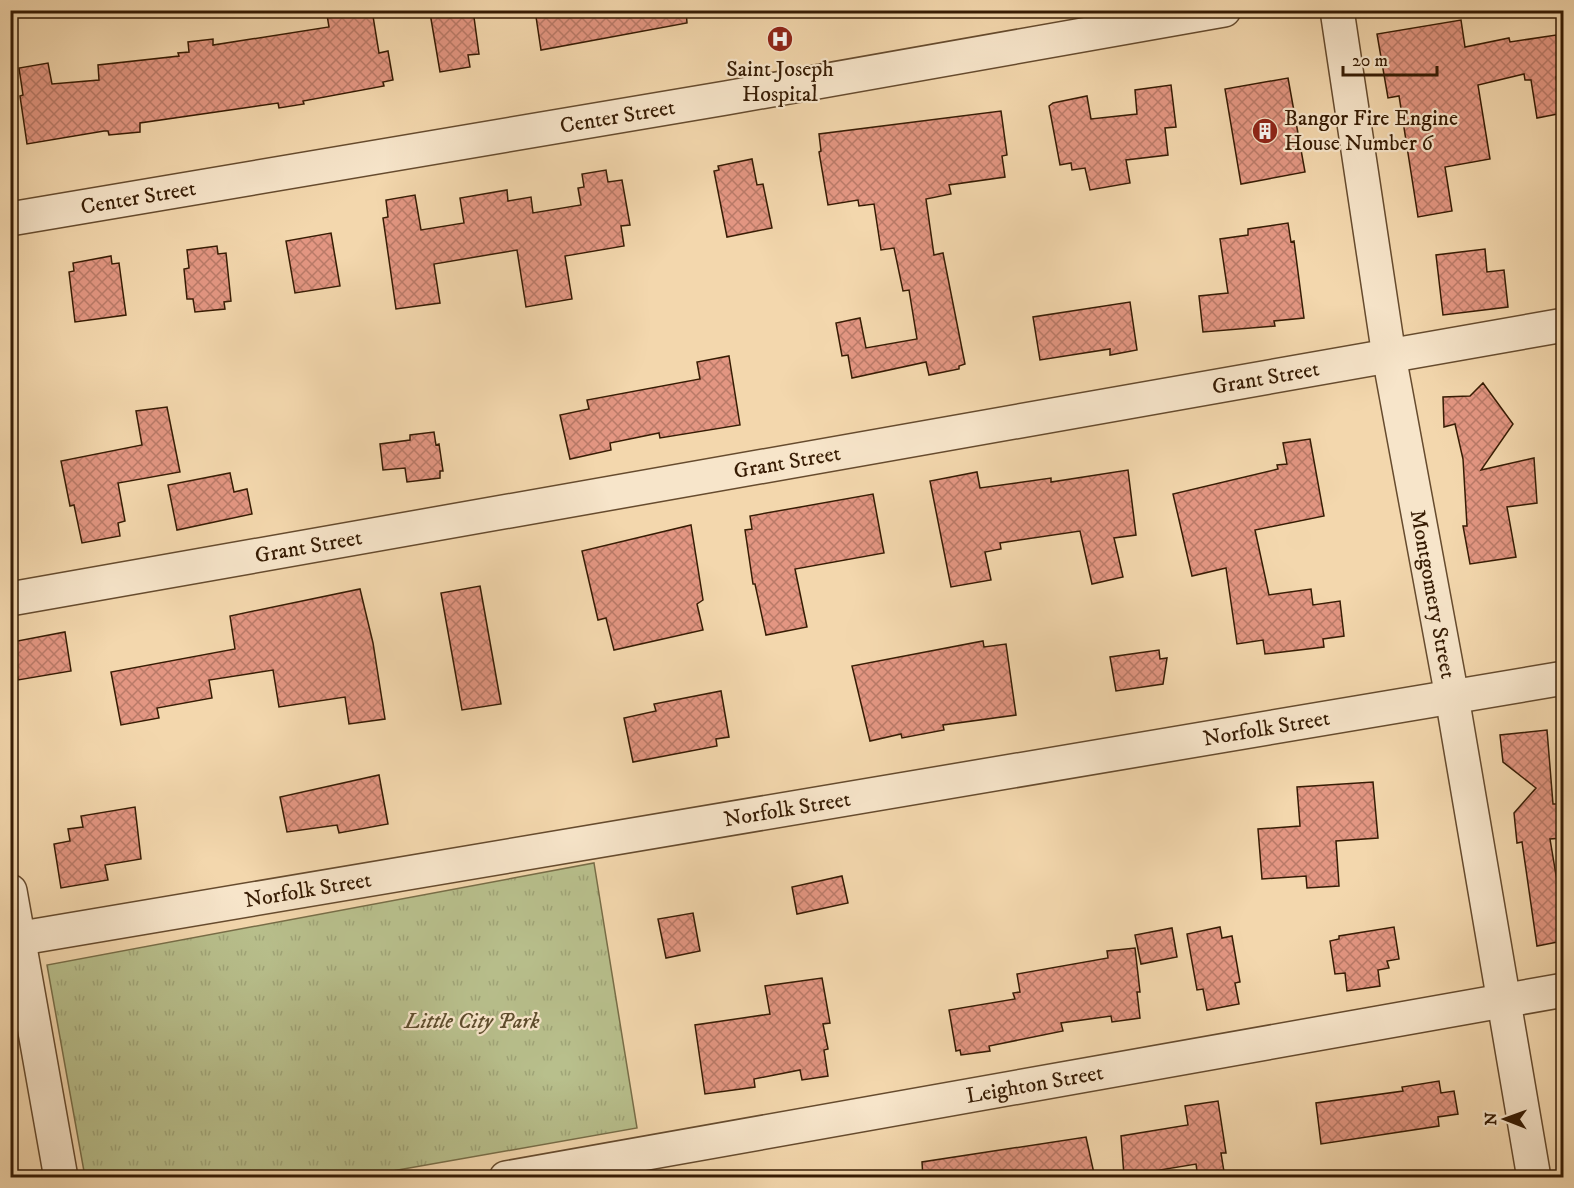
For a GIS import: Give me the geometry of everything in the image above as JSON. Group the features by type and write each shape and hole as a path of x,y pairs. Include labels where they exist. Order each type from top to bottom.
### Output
{"street":[{"name":"Center Street","path":"10,219 726,98 1224,10"},
{"name":"Montgomery Street","path":"1337,10 1389,356 1452,697 1534,1178"},
{"name":"Grant Street","path":"10,599 1563,325"},
{"name":"Norfolk Street","path":"14,939 1563,678"},
{"path":"10,891 14,939 61,1178"},
{"name":"Leighton Street","path":"506,1178 1563,990"}],"green space":[{"name":"Little City Park","path":"594,863 637,1128 358,1177 85,1177 47,965"}],"building":[{"path":"331,10 372,10 379,53 388,51 393,80 383,82 384,86 303,101 304,104 279,108 278,103 140,123 140,132 109,135 108,131 104,131 27,144 20,96 23,95 19,68 48,63 52,84 99,80 98,65 179,56 178,53 189,52 188,42 213,39 213,45 329,27 327,15 332,14"},
{"path":"443,10 473,10 479,54 468,55 470,67 440,72 430,13"},
{"path":"535,10 686,10 687,23 541,50"},
{"path":"1461,20 1465,47 1509,38 1510,42 1556,35 1562,75 1556,77 1563,113 1537,118 1531,80 1525,80 1524,74 1478,85 1490,159 1445,167 1452,211 1418,217 1399,96 1388,98 1377,34"},
{"name":"Bangor Fire Engine House Number 6","path":"1288,78 1305,172 1241,184 1225,89"},
{"path":"1171,85 1176,127 1165,128 1168,155 1126,160 1130,183 1090,190 1085,168 1072,170 1071,163 1060,165 1049,106 1053,103 1087,96 1091,119 1137,114 1135,90"},
{"path":"1001,111 1007,155 1002,156 1005,177 949,185 951,194 926,199 934,255 943,253 965,364 959,366 959,369 929,375 926,362 852,378 848,355 842,356 836,323 860,318 866,348 917,339 909,290 903,291 894,248 881,250 874,204 859,206 858,200 828,205 819,152 821,151 819,134"},
{"path":"752,159 757,185 763,184 772,228 727,237 714,171 719,170 718,166"},
{"path":"606,170 608,182 622,180 630,225 621,226 624,246 565,256 572,299 526,307 517,250 434,264 440,303 396,309 383,218 388,217 386,200 415,195 421,230 464,223 460,198 507,190 508,201 531,197 533,213 581,205 578,188 584,187 582,174"},
{"path":"1288,223 1291,242 1294,241 1304,318 1274,321 1275,326 1203,332 1199,296 1228,293 1220,239 1248,235 1248,229"},
{"path":"331,233 340,286 295,293 286,241"},
{"path":"217,246 218,254 226,253 231,301 224,302 225,309 195,312 193,299 187,299 184,269 189,268 187,250"},
{"path":"1485,249 1487,272 1504,270 1508,307 1443,315 1436,255"},
{"path":"111,256 112,264 119,263 126,315 75,322 69,272 74,271 73,263"},
{"path":"1130,302 1137,350 1110,355 1110,349 1040,360 1033,317"},
{"path":"729,356 740,425 660,438 659,433 610,443 611,450 570,459 560,415 589,409 587,400 700,379 697,362"},
{"path":"1483,383 1513,424 1481,470 1534,458 1537,503 1507,507 1516,557 1470,564 1463,526 1467,526 1463,459 1455,424 1444,427 1443,397 1470,396"},
{"path":"167,407 180,472 118,483 125,521 118,523 120,536 82,543 74,505 70,506 61,461 142,445 136,411"},
{"path":"434,432 436,445 439,444 443,471 440,471 440,478 407,482 405,468 383,470 380,444 410,440 410,435"},
{"path":"1310,439 1324,516 1255,530 1269,595 1311,589 1313,605 1340,601 1344,636 1323,639 1324,647 1265,654 1263,640 1237,644 1226,568 1192,576 1173,494 1278,469 1277,465 1287,464 1283,443"},
{"path":"1128,470 1136,535 1114,538 1123,577 1092,584 1080,531 1000,543 1001,549 985,552 991,580 951,587 930,481 977,472 980,488 1051,478 1051,482"},
{"path":"230,473 234,492 247,489 252,514 177,530 168,485"},
{"path":"873,494 884,553 795,569 807,627 766,635 755,584 753,584 745,530 752,529 750,516"},
{"path":"691,525 703,600 697,604 703,630 614,650 606,618 598,620 582,551"},
{"path":"480,586 501,704 462,710 441,593"},
{"path":"360,589 373,643 385,719 349,724 345,697 279,707 273,670 209,680 212,698 157,708 159,718 121,725 111,672 235,649 230,616"},
{"path":"65,632 71,671 18,680 12,642"},
{"path":"983,641 984,647 1006,644 1016,715 943,725 944,730 902,738 901,734 870,741 852,666"},
{"path":"1159,650 1160,659 1167,658 1163,684 1116,691 1110,657"},
{"path":"721,691 729,737 716,739 717,746 633,762 624,718 656,711 654,704"},
{"path":"1547,730 1553,804 1563,804 1563,838 1550,839 1560,899 1563,898 1563,941 1537,946 1522,842 1517,843 1514,813 1536,788 1503,762 1500,735"},
{"path":"379,775 388,824 339,833 337,825 287,832 280,797"},
{"path":"1373,782 1378,838 1336,841 1339,886 1307,888 1306,876 1262,879 1258,829 1300,826 1297,787"},
{"path":"135,807 141,859 105,865 108,880 61,888 54,844 70,841 68,829 83,827 81,816"},
{"path":"842,876 848,903 797,914 792,887"},
{"path":"693,913 700,951 666,958 658,919"},
{"path":"1220,927 1222,938 1232,936 1240,982 1235,983 1239,1004 1207,1010 1203,989 1197,990 1187,934"},
{"path":"1394,927 1399,959 1387,961 1389,968 1378,970 1380,986 1347,991 1345,973 1335,974 1330,941 1339,939 1339,936"},
{"path":"1172,928 1177,957 1141,964 1135,935"},
{"path":"1135,948 1140,992 1137,992 1140,1018 1112,1022 1111,1016 1061,1023 1063,1031 989,1046 990,1051 961,1055 960,1050 956,1051 949,1010 1015,999 1013,993 1020,992 1017,974 1108,958 1107,951"},
{"path":"822,978 830,1023 823,1024 828,1049 824,1050 828,1076 802,1080 800,1070 754,1079 755,1087 705,1094 695,1025 770,1014 765,986"},
{"path":"1439,1081 1441,1093 1454,1091 1458,1114 1438,1117 1439,1126 1321,1144 1316,1103 1403,1091 1402,1087"},
{"path":"1218,1101 1226,1153 1221,1153 1225,1178 1198,1178 1196,1164 1124,1176 1121,1136 1188,1125 1185,1106"},
{"path":"1086,1137 1095,1178 923,1178 922,1162"}],"place":[{"name":"Saint Joseph Hospital","path":"780,39"},
{"name":"Bangor Fire Engine House Number 6","path":"1265,131"}]}
